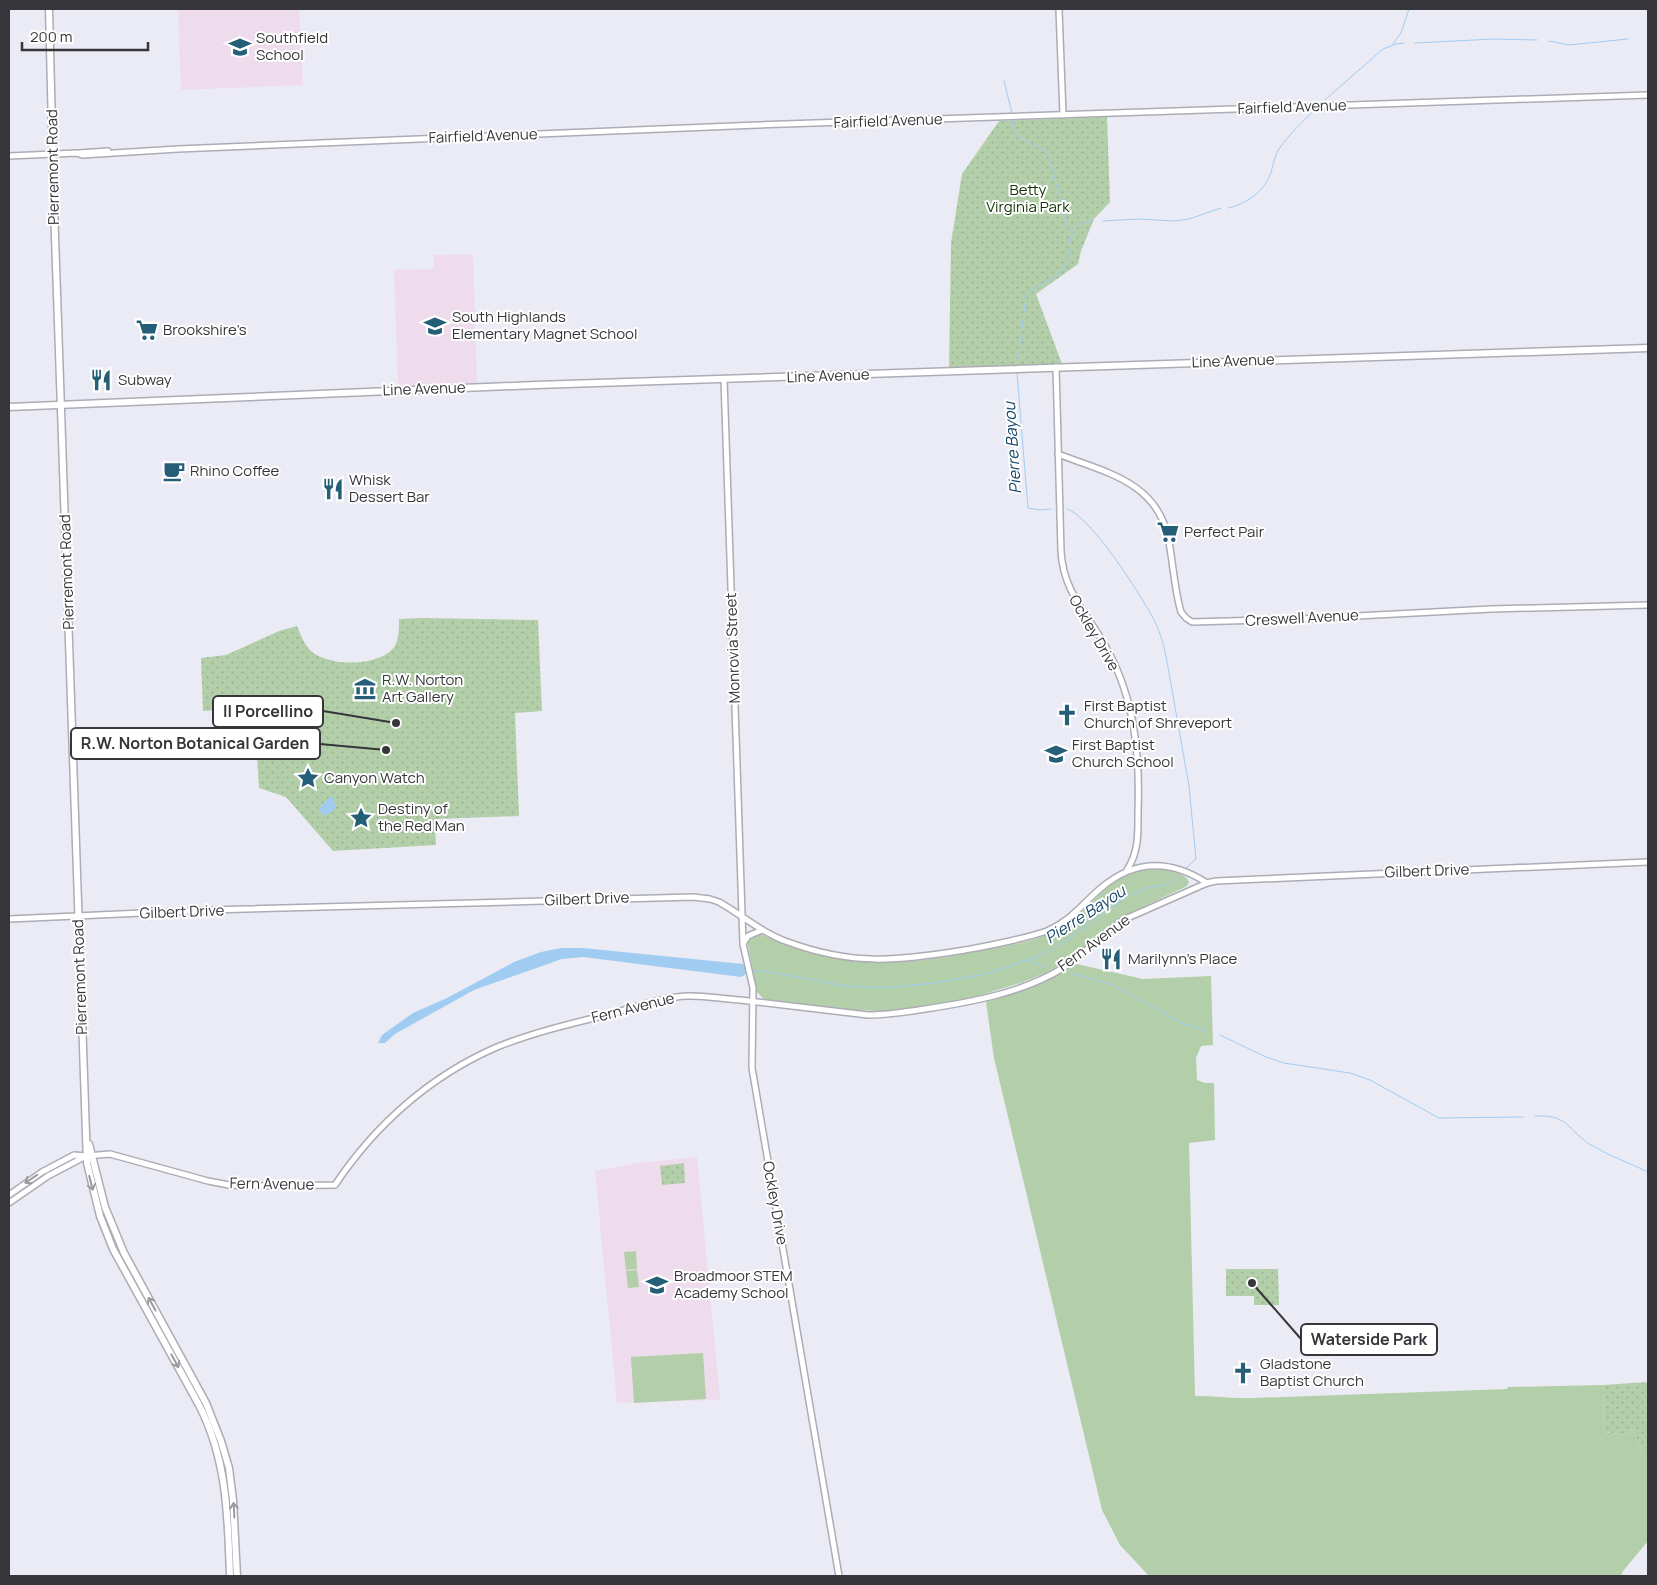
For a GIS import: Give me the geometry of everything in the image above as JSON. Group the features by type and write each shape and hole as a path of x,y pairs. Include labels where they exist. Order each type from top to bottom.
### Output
{"main road":[{"name":"Pierremont Road","path":"49,9 78,915 90,1180 100,1216 160,1334 212,1426"},
{"name":"Line Avenue","path":"9,406 390,390 1648,348"},
{"name":"Pierremont Road","path":"123,1260 166,1330 206,1403 212,1426"},
{"path":"160,1334 166,1330"},
{"path":"212,1426 226,1458 227,1478 233,1500 230,1576"},
{"path":"232,1538 237,1576"}],"street":[{"path":"1059,9 1063,115"},
{"name":"Fairfield Avenue","path":"9,156 76,154 88,151 120,150 127,152 758,125 1648,95"},
{"name":"Ockley Drive","path":"1056,367 1063,570 1072,595 1098,634 1116,669 1129,704 1135,728 1139,780 1138,840 1136,853 1127,871"},
{"name":"Monrovia Street","path":"724,379 743,918"},
{"name":"Creswell Avenue","path":"1058,454 1129,483 1150,499 1160,514 1166,530 1181,612 1192,622 1299,619 1491,609 1648,605"},
{"name":"Gilbert Drive","path":"1207,882 1235,879 1648,862"},
{"path":"1127,871 1149,865 1161,865 1181,870 1207,882"},
{"name":"Gilbert Drive","path":"9,918 693,897 719,902 762,930 788,942 823,954 869,960 914,959 1002,943 1047,931 1069,919 1102,887 1127,871"},
{"name":"Fern Avenue","path":"9,1195 70,1155 110,1154 208,1182 229,1185 334,1184 358,1152 378,1130 407,1103 444,1076 496,1048 548,1030 681,996 880,1015 976,1001 1049,976 1079,957 1123,920 1207,882"},
{"name":"Ockley Drive","path":"743,918 744,947 752,984 754,1085 839,1576"},
{"path":"744,947 748,936 762,930"},
{"name":"Fern Avenue","path":"9,1204 48,1176 89,1156"}],"shaded area":[{"name":"Southfield School","path":"178,9 299,9 303,85 181,90"},
{"name":"South Highlands Elementary Magnet School","path":"473,254 477,383 474,385 398,387 394,270 434,269 434,255"},
{"name":"Broadmoor STEM Academy School","path":"697,1157 720,1400 617,1403 595,1171 637,1163"}],"green space":[{"name":"Betty Virginia Park","path":"1107,117 1110,202 1094,219 1081,251 1078,264 1036,294 1062,364 949,367 951,243 962,174 999,121"},
{"path":"399,619 538,620 542,711 515,713 519,816 435,819 436,845 333,851 286,797 259,788 254,708 203,711 201,658 226,655 279,631 297,626 307,646 320,657 343,662 367,661 388,653 395,646 398,636"},
{"path":"1155,869 1179,873 1187,878 1189,882 1187,886 1120,918 1083,950 1061,965 1023,982 969,999 887,1011 853,1010 765,1000 757,992 747,940 749,937 759,933 816,954 844,960 900,962 958,955 1022,943 1046,935 1082,912 1105,889 1118,880 1136,872"},
{"path":"1077,964 1143,979 1211,976 1213,1045 1201,1046 1196,1058 1197,1080 1205,1083 1214,1083 1215,1140 1189,1143 1195,1396 1246,1398 1603,1385 1604,1432 1627,1435 1628,1430 1634,1431 1641,1452 1648,1453 1648,1541 1621,1576 1149,1576 1120,1545 1102,1510 994,1058 986,1002 1044,981"},
{"path":"684,1163 685,1183 662,1185 660,1166"},
{"path":"636,1251 637,1269 626,1270 624,1252"},
{"path":"1226,1269 1278,1269 1279,1305 1254,1305 1254,1296 1226,1296"},
{"path":"637,1270 639,1287 628,1288 626,1271"},
{"path":"703,1353 706,1399 634,1403 631,1357"},
{"path":"1648,1382 1648,1453 1641,1452 1634,1431 1628,1430 1627,1435 1604,1432 1603,1385"}],"water":[{"path":"331,797 334,798 336,806 332,812 324,815 319,811"},
{"path":"561,948 583,948 743,964 746,974 741,977 583,957 562,959 474,990 395,1034 385,1043 378,1043 382,1035 413,1013 447,998 514,962 541,952"}],"waterway":[{"path":"1393,44 1401,33 1409,9"},
{"path":"1415,43 1494,39 1537,40"},
{"path":"1549,41 1569,45 1628,39"},
{"path":"1319,105 1383,49 1404,43"},
{"path":"1004,81 1012,113"},
{"path":"1228,208 1247,201 1263,187 1270,175 1279,149 1316,108"},
{"path":"1012,120 1016,136 1044,150 1048,154 1068,228 1072,234"},
{"path":"1103,221 1139,219 1175,221 1189,219 1221,208"},
{"path":"1017,366 1026,297 1057,275 1068,258 1073,231 1077,226 1093,221"},
{"name":"Pierre Bayou","path":"1017,373 1028,508 1051,509"},
{"name":"Pierre Bayou","path":"1067,509 1089,525 1114,556 1146,605 1160,636 1166,656 1189,786 1196,859 1185,869"},
{"name":"Pierre Bayou","path":"752,971 764,971 845,986 882,988 934,983 990,973 1044,954 1064,942 1126,897 1147,888 1169,884 1182,872"},
{"path":"1027,961 1048,967"},
{"path":"1071,973 1113,985 1182,1023 1206,1031"},
{"path":"1220,1035 1266,1057 1284,1063 1350,1073 1370,1080 1439,1118 1523,1117"},
{"path":"1535,1116 1546,1116 1561,1120 1591,1145 1648,1172"}],"place":[{"name":"Southfield School","path":"240,47"},
{"name":"South Highlands Elementary Magnet School","path":"435,326"},
{"name":"Brookshire's","path":"147,330"},
{"name":"Subway","path":"101,380"},
{"name":"Rhino Coffee","path":"174,471"},
{"name":"Whisk Dessert Bar","path":"333,489"},
{"name":"Perfect Pair","path":"1168,532"},
{"name":"R.W. Norton Art Gallery","path":"365,689"},
{"name":"First Baptist Church of Shreveport","path":"1067,715"},
{"name":"Il Porcellino","path":"396,723"},
{"name":"R.W. Norton Botanical Garden","path":"386,750"},
{"name":"First Baptist Church School","path":"1056,754"},
{"name":"Canyon Watch","path":"308,778"},
{"name":"Destiny of the Red Man","path":"361,818"},
{"name":"Marilynn's Place","path":"1111,959"},
{"name":"Waterside Park","path":"1252,1283"},
{"name":"Broadmoor STEM Academy School","path":"657,1285"},
{"name":"Gladstone Baptist Church","path":"1243,1373"}]}
